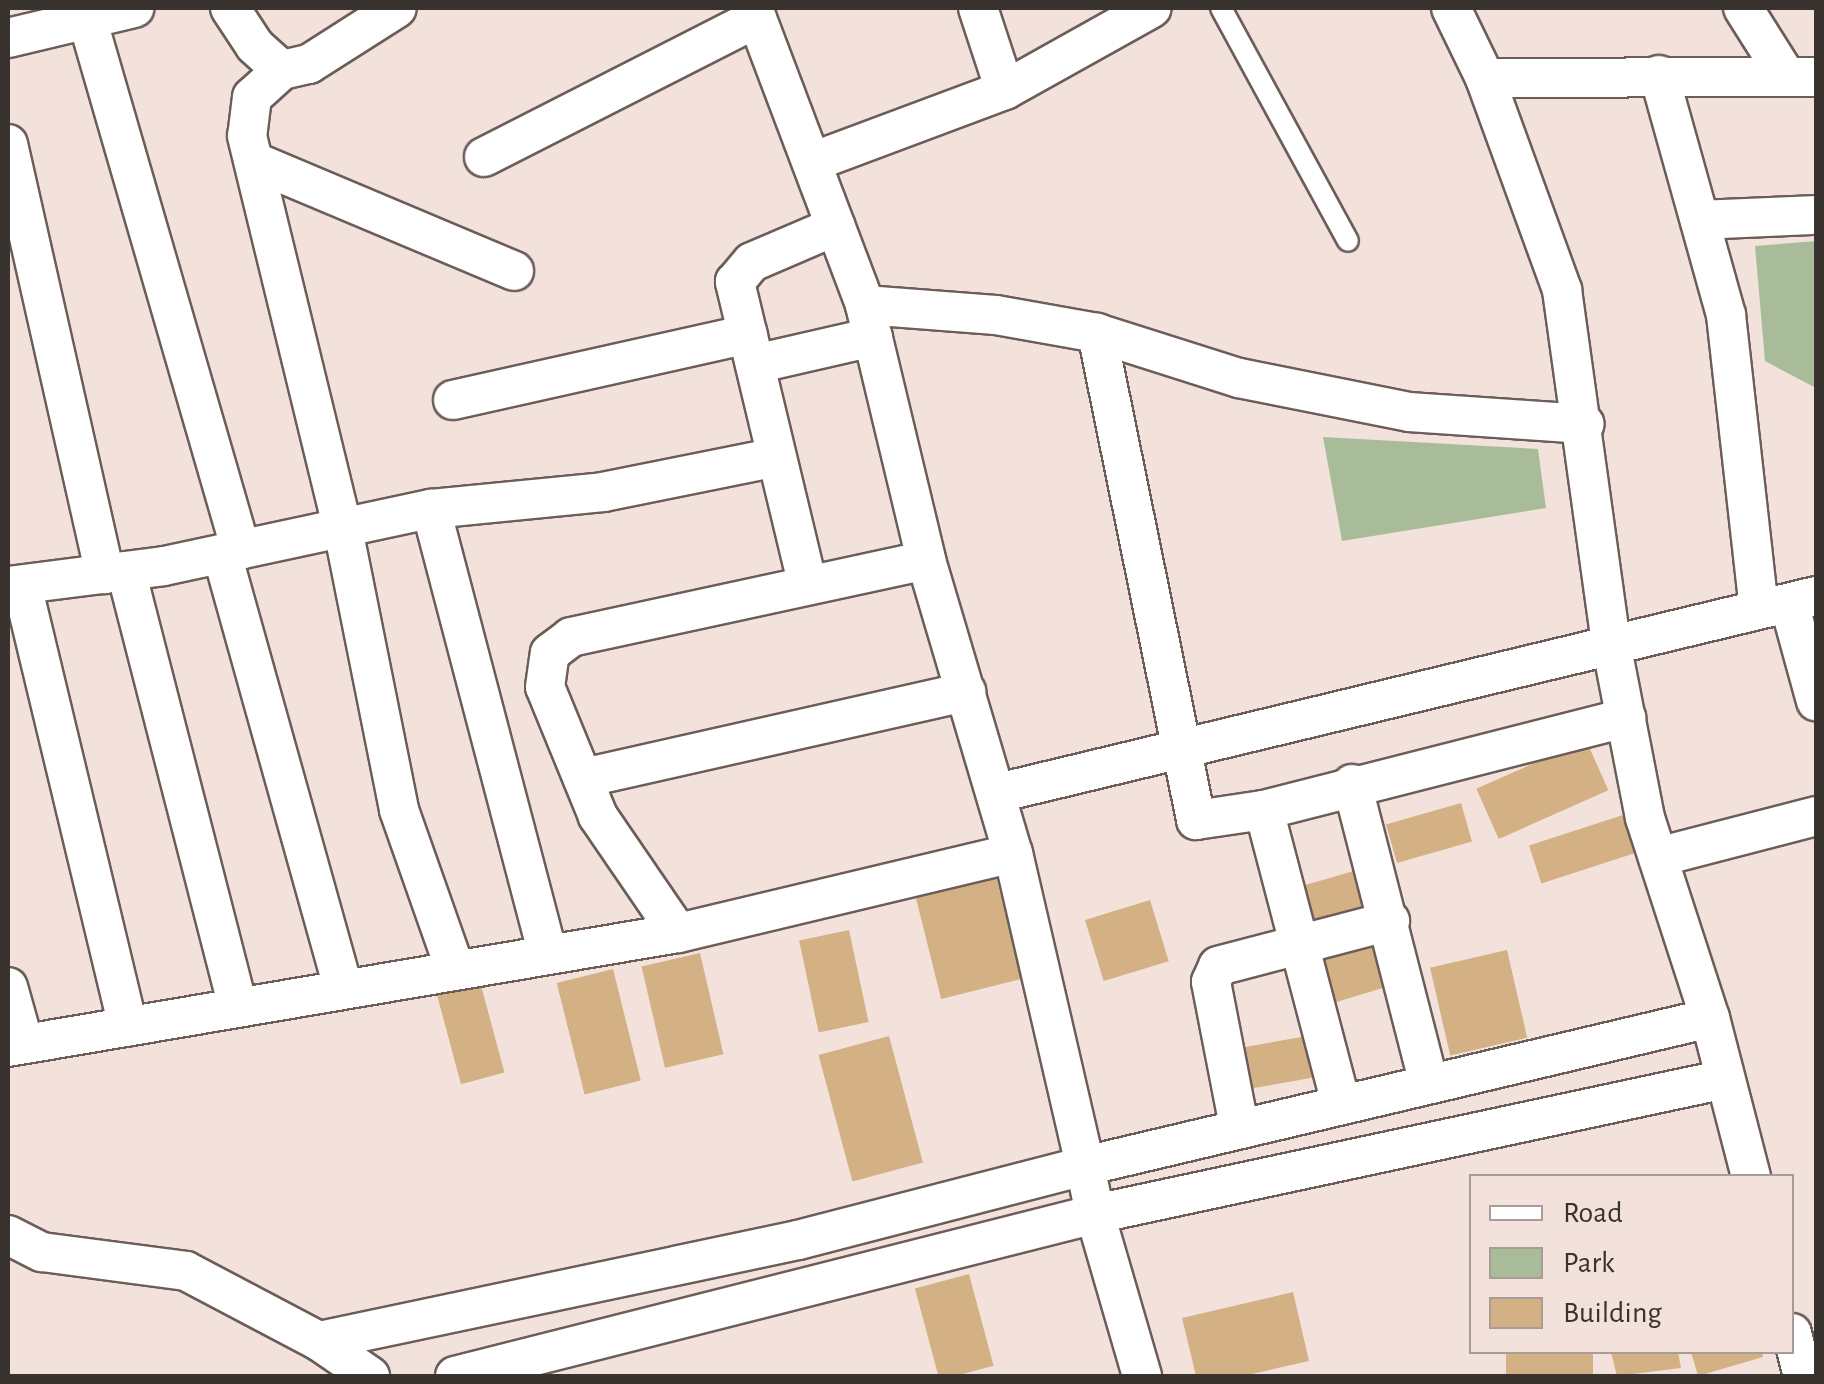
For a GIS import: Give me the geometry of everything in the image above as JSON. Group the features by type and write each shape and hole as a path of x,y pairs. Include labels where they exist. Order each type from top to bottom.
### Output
{"street":[{"path":"8,38 88,15 134,8"},
{"path":"230,8 255,46 282,70"},
{"path":"397,8 309,64 282,70 252,97 247,116 343,529 399,810 454,970"},
{"path":"978,8 1005,90"},
{"path":"815,162 1005,90 1152,8"},
{"path":"1451,8 1486,78 1562,290 1585,424 1611,643 1626,718 1658,856 1710,1018 1750,1174"},
{"path":"1742,8 1800,75"},
{"path":"484,156 755,13 815,162 869,321 926,560 1014,853 1095,1214 1142,1376"},
{"path":"88,15 191,393 343,988"},
{"path":"1659,74 1700,220 1788,603 1816,701"},
{"path":"1486,78 1800,75"},
{"path":"8,144 116,573 238,1006"},
{"path":"256,162 514,271"},
{"path":"1700,220 1816,215"},
{"path":"807,582 736,282 740,271 836,226"},
{"path":"453,400 751,349 869,321 996,315 1097,333 1239,378 1409,412 1585,424"},
{"path":"1097,333 1177,748 1196,820 1264,810 1352,784 1626,718"},
{"path":"128,1026 14,586 232,552 432,509 603,492 777,456"},
{"path":"432,509 548,954"},
{"path":"678,933 610,838 583,778 546,687 544,669 557,644 807,582 926,560"},
{"path":"998,792 1788,603"},
{"path":"583,778 966,692"},
{"path":"1352,784 1429,1083"},
{"path":"1264,810 1341,1103"},
{"path":"1658,856 1816,816"},
{"path":"8,987 16,1046 678,933 1014,853"},
{"path":"1239,1126 1212,982 1218,966 1298,941 1390,921"},
{"path":"319,1340 798,1240 1239,1126 1710,1018"},
{"path":"455,1376 1095,1214 1725,1079"},
{"path":"8,1235 42,1252 186,1270 319,1340 370,1376"},
{"path":"1794,1340 1804,1375"}],"lane":[{"path":"1222,8 1348,241"}],"green space":[{"path":"1816,241 1816,388 1765,361 1755,246"},
{"path":"1323,437 1538,449 1546,508 1342,541"}],"building":[{"path":"1586,740 1608,790 1499,839 1476,789"},
{"path":"1461,803 1472,841 1397,863 1386,824"},
{"path":"1626,814 1638,852 1541,884 1529,846"},
{"path":"1361,869 1372,907 1305,927 1294,888"},
{"path":"996,876 1022,979 941,999 915,896"},
{"path":"1150,900 1169,961 1104,981 1085,920"},
{"path":"849,930 869,1022 819,1033 799,941"},
{"path":"1388,939 1399,983 1330,1004 1317,952"},
{"path":"1507,950 1527,1038 1450,1055 1430,968"},
{"path":"700,953 723,1054 665,1068 642,966"},
{"path":"613,969 641,1081 585,1095 557,983"},
{"path":"478,974 504,1073 461,1084 435,986"},
{"path":"1313,1035 1320,1076 1252,1088 1245,1047"},
{"path":"889,1036 923,1163 852,1181 818,1055"},
{"path":"969,1274 994,1366 955,1376 938,1376 915,1288"},
{"path":"1293,1292 1309,1361 1243,1376 1196,1376 1182,1318"},
{"path":"1506,1354 1593,1354 1593,1376 1506,1376"},
{"path":"1612,1354 1678,1354 1681,1368 1617,1376"},
{"path":"1692,1354 1762,1354 1763,1357 1698,1376"}]}
